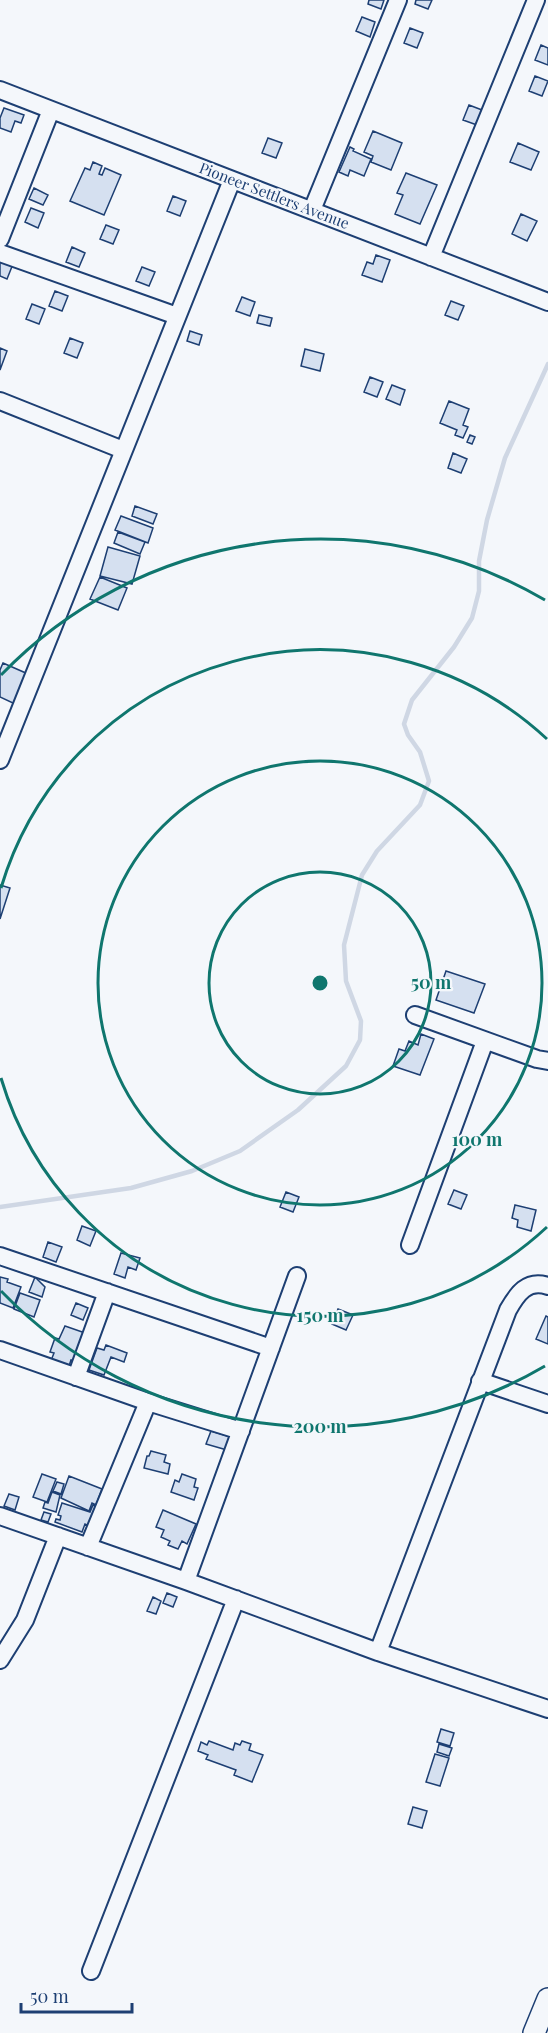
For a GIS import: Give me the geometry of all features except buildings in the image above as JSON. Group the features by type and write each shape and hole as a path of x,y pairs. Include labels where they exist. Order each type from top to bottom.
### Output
{"main road":[{"path":"534,2033 548,2000"}],"street":[{"path":"312,210 398,0"},
{"path":"431,256 536,0"},
{"name":"Pioneer Settlers Avenue","path":"0,90 543,300"},
{"path":"0,239 51,110"},
{"path":"0,760 5,728 123,450 232,180"},
{"path":"0,253 177,316"},
{"path":"0,401 123,450"},
{"path":"415,1015 548,1062"},
{"path":"410,1245 485,1041"},
{"path":"0,1256 271,1348"},
{"path":"186,1581 297,1276"},
{"path":"378,1652 508,1310 518,1293 530,1285 548,1286"},
{"path":"76,1377 107,1292"},
{"path":"0,1350 148,1402 241,1431"},
{"path":"480,1381 548,1404"},
{"path":"88,1547 148,1402"},
{"path":"0,1516 186,1581 378,1652 548,1709"},
{"path":"0,1659 25,1620 57,1536"},
{"path":"91,1971 236,1599"}],"waterway":[{"path":"0,1207 131,1188 192,1171 240,1151 298,1110 346,1066 360,1040 361,1021 346,981 344,945 362,875 377,851 420,805 429,781 420,752 408,735 404,724 412,700 454,647 472,618 479,591 479,561 487,520 505,458 548,364"}]}
